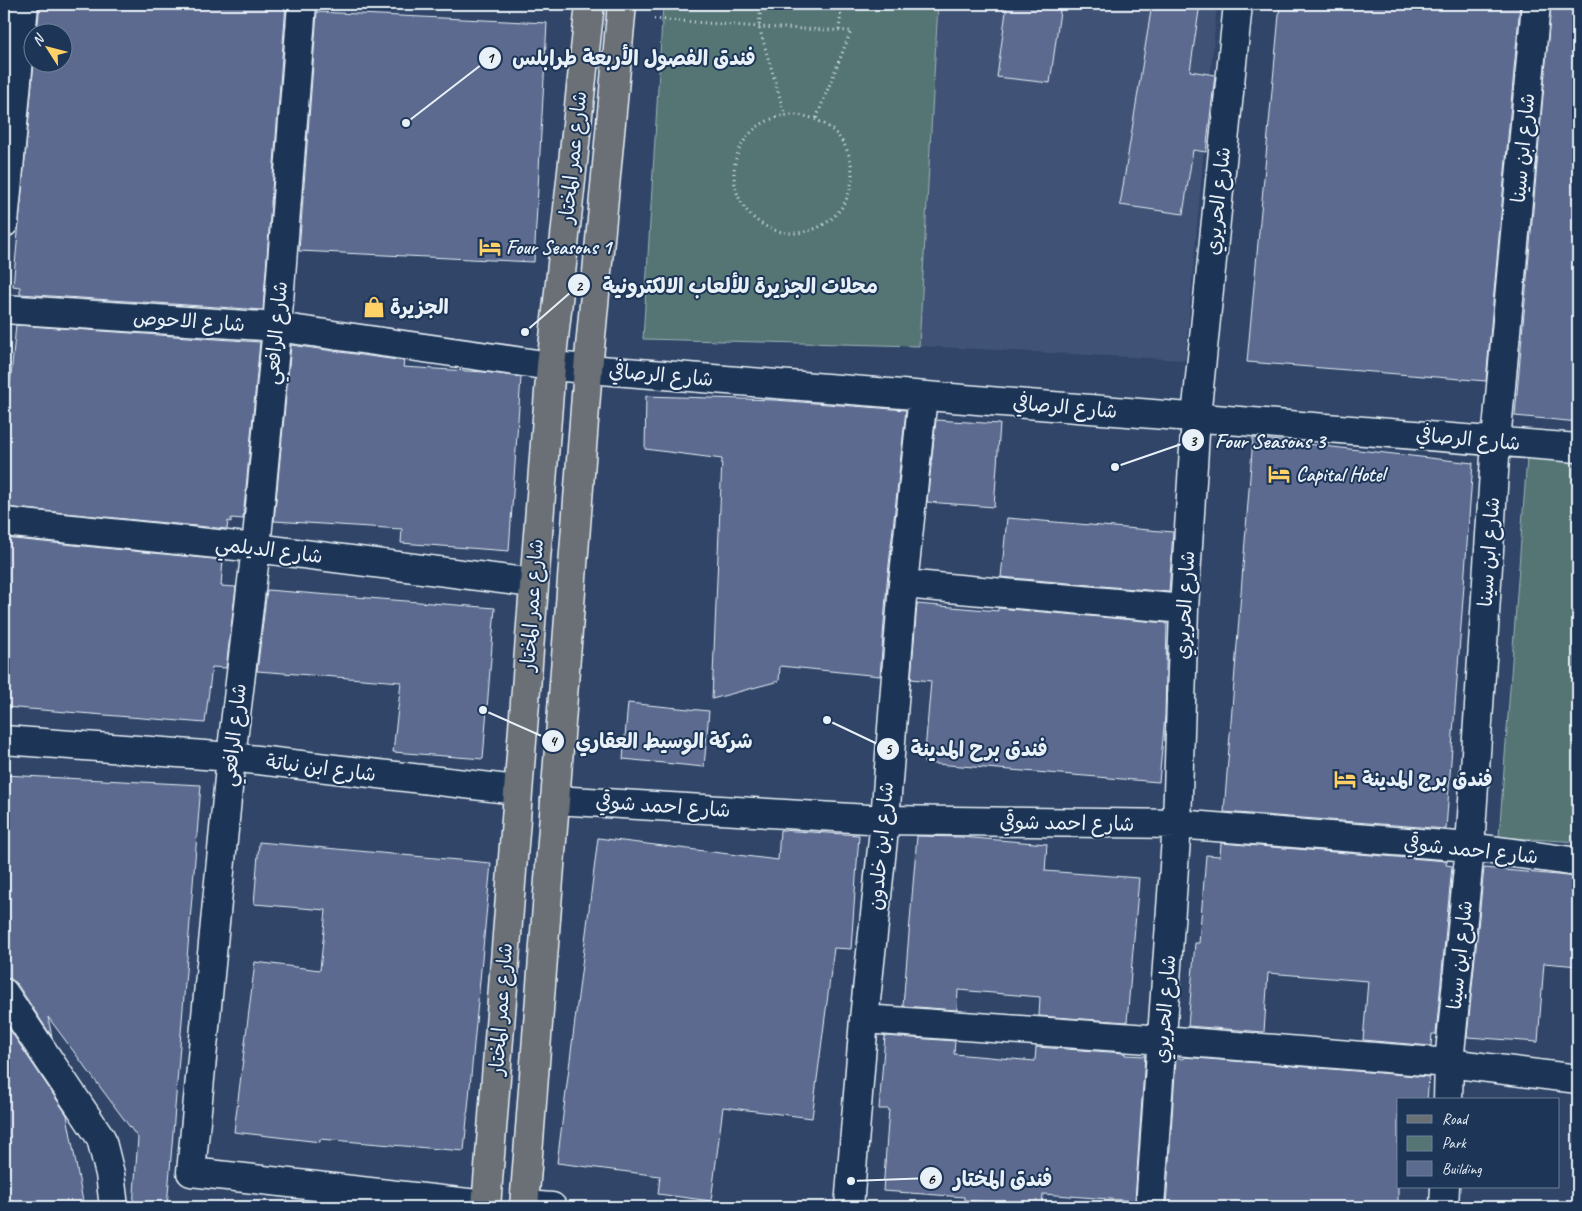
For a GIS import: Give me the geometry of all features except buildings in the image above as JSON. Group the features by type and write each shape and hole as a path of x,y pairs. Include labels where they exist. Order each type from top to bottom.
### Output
{"main road":[{"name":"شارع عمر المختار","path":"486,1206 551,366 590,4"},
{"name":"شارع عمر المختار","path":"524,1206 588,369 622,10"}],"street":[{"path":"4,223 24,4"},
{"name":"شارع الرافعي","path":"302,4 278,327 256,548 231,757 191,1172 486,1206"},
{"name":"شارع الحريري","path":"1150,1207 1177,824 1184,608 1196,418 1238,4"},
{"name":"شارع ابن سينا","path":"1448,1098 1449,1063 1470,847 1496,441 1536,4"},
{"name":"شارع الاحوص","path":"4,309 278,327 551,366"},
{"name":"شارع الرصافي","path":"551,366 1578,448"},
{"name":"شارع ابن خلدون","path":"849,1207 864,1019 885,820 903,584 923,396"},
{"name":"شارع الديلمي","path":"4,522 256,548 533,583"},
{"path":"903,584 1184,608"},
{"name":"شارع ابن نباتة","path":"4,740 231,757 517,790"},
{"name":"شارع احمد شوقي","path":"555,800 885,820 1177,824 1470,847 1578,862"},
{"path":"4,993 101,1138 110,1174 114,1207"},
{"path":"864,1019 1449,1063 1578,1079"},
{"path":"1444,1207 1445,1188"},
{"path":"524,1206 552,1207"}],"path":[{"path":"761,4 759,27 785,114"},
{"path":"839,30 842,4"},
{"path":"622,10 759,27 851,31 816,119"},
{"path":"785,114 804,115 816,119 837,134 848,150 852,169 850,188 842,207 828,221 811,230 791,233 771,229 754,219 742,204 735,185 734,166 740,148 751,132 767,121 785,114"}],"shaded area":[{"path":"938,4 1217,4 1185,360 919,346"}],"green space":[{"path":"663,4 938,4 919,346 643,339"},
{"path":"1527,458 1578,462 1578,842 1499,837"}],"place":[{"name":"فندق الفصول الأربعة طرابلس","path":"406,123"},
{"name":"Four Seasons 1","path":"490,247"},
{"name":"الجزيرة","path":"374,307"},
{"name":"محلات الجزيرة للألعاب الالكترونية","path":"525,332"},
{"name":"Four Seasons 3","path":"1115,467"},
{"name":"Capital Hotel","path":"1279,474"},
{"name":"شركة الوسيط العقاري","path":"483,710"},
{"name":"فندق برح المدينة","path":"827,720"},
{"name":"فندق برج المدينة","path":"1345,779"},
{"name":"فندق المختار","path":"851,1181"}]}
